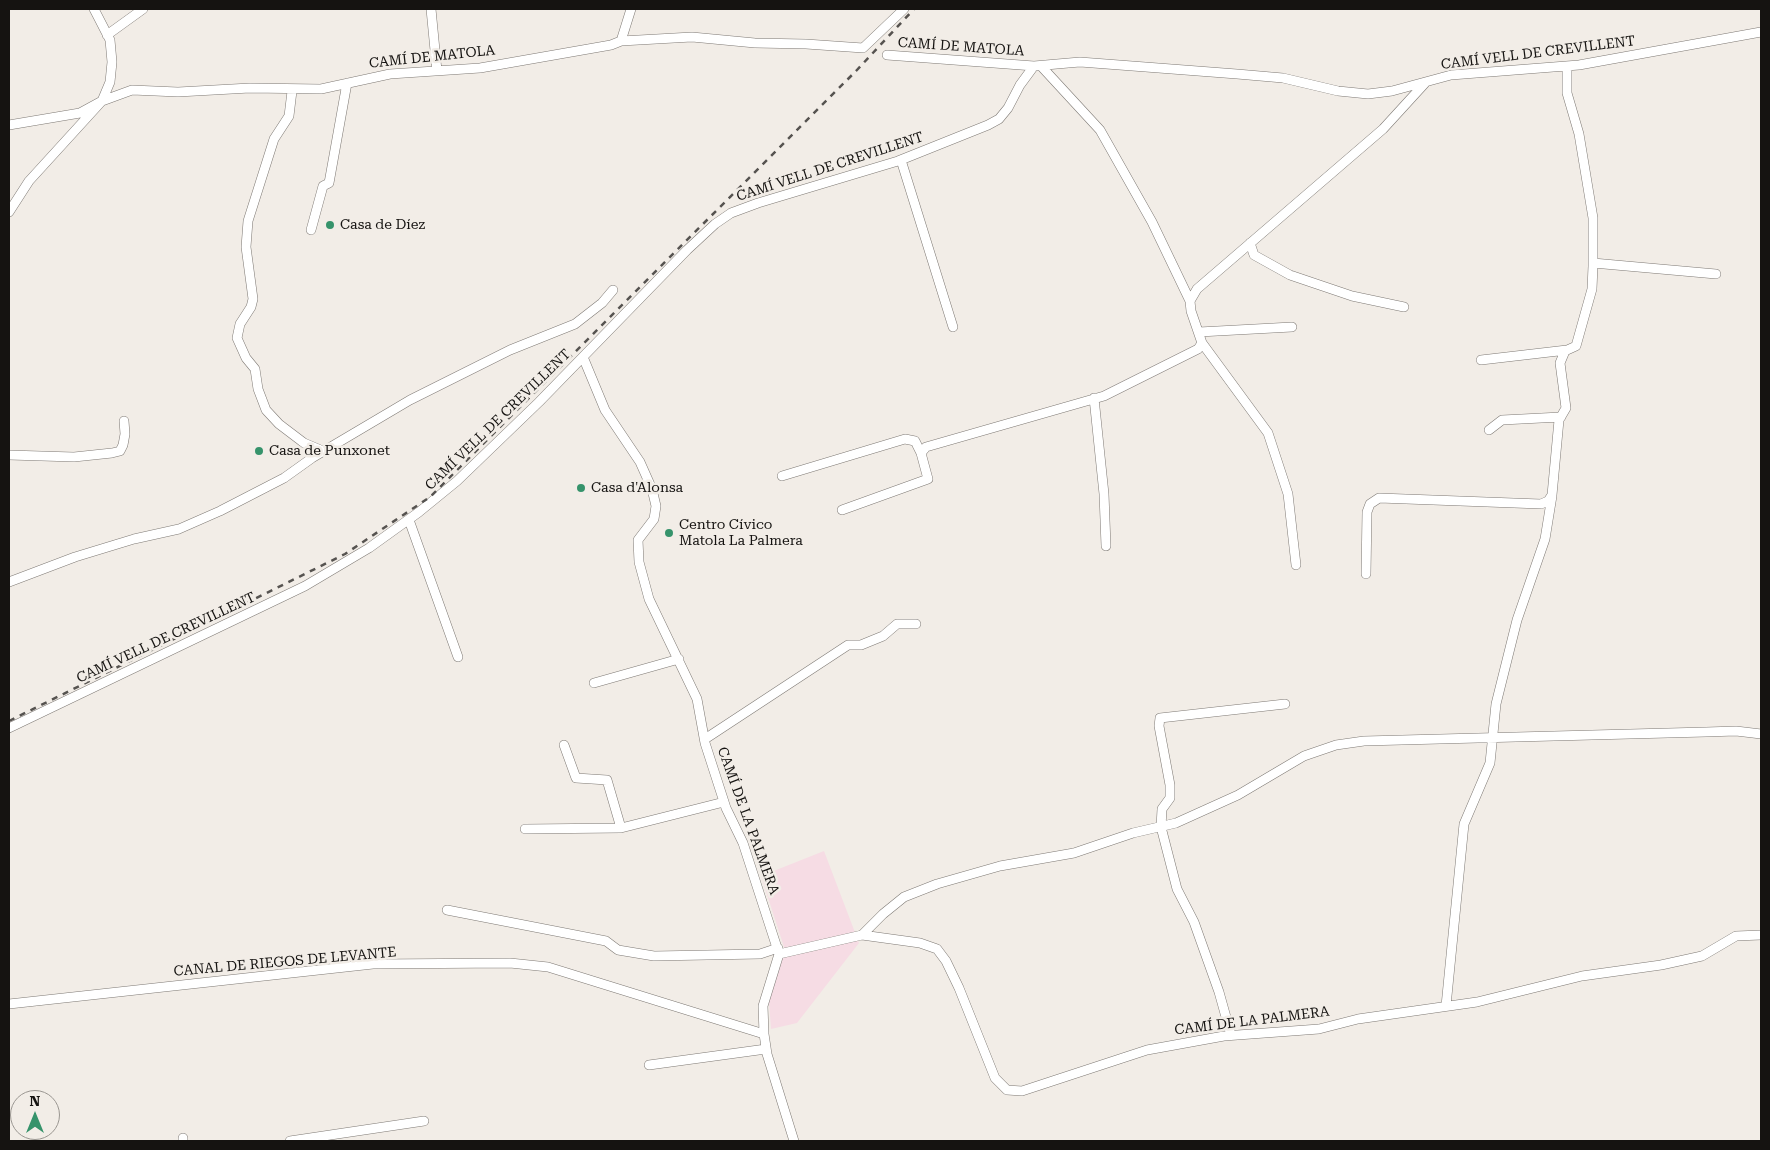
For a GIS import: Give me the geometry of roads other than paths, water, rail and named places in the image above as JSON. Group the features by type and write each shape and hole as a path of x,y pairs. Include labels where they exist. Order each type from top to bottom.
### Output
{"street":[{"path":"9,212 29,181 102,101 110,82 112,62 107,35 94,9"},
{"path":"107,35 143,9"},
{"path":"431,9 437,71"},
{"path":"621,41 631,9"},
{"name":"CAMÍ DE MATOLA","path":"9,124 80,113 102,101 132,90 178,92 250,88 321,90 390,74 480,68 611,45 621,41 692,38 863,48 904,9"},
{"name":"CAMÍ VELL DE CREVILLENT","path":"9,728 305,586 369,548 409,520 457,480 584,357 687,250 731,214 758,203 900,160 999,119 1037,66 1080,62 1238,74 1283,78 1338,91 1368,94 1392,91 1473,72 1567,66 1632,57 1702,41 1761,32"},
{"name":"CAMÍ DE MATOLA","path":"887,55 1037,66"},
{"path":"1037,66 1100,130 1152,222 1190,301 1191,311 1202,342 1268,433 1288,494 1296,565"},
{"path":"1481,360 1567,350 1576,346 1592,289 1593,218 1579,134 1567,93 1567,66"},
{"path":"1190,301 1197,289 1383,129 1426,82"},
{"path":"311,230 323,186 330,183 347,83"},
{"path":"292,90 289,116 274,139 248,220 246,247 253,299 240,324 238,338 246,358 254,369 258,389 266,410 279,424 304,443 323,451"},
{"path":"900,160 953,327"},
{"path":"1250,243 1254,254 1290,275 1352,296 1404,307"},
{"path":"1593,263 1716,274"},
{"path":"9,582 75,557 188,525 220,512 284,478 323,451 410,400 510,350 575,324 602,303 612,290"},
{"path":"1199,332 1292,327"},
{"path":"921,453 926,447 1094,398 1198,349 1202,342"},
{"path":"1446,1006 1464,824 1490,763 1496,704 1517,620 1545,539 1561,417 1566,408 1560,363 1564,351 1567,350"},
{"name":"CAMÍ DE LA PALMERA","path":"584,357 605,410 640,462 652,489 656,506 654,519 638,540 639,562 649,599 697,699 705,739 724,802 743,843 779,951"},
{"path":"1094,398 1103,475 1106,546"},
{"path":"1489,430 1502,420 1561,417"},
{"path":"9,455 74,457 120,451 125,434 124,421"},
{"path":"782,476 905,439 915,441 921,453 928,479 842,510"},
{"path":"1366,574 1367,512 1370,504 1379,498 1541,504 1548,501 1552,496"},
{"path":"409,520 458,656"},
{"path":"705,739 848,644 861,645 883,636 897,624 916,624"},
{"path":"594,683 679,659"},
{"path":"1232,1035 1194,922 1177,889 1161,827 1162,809 1170,798 1170,785 1159,726 1160,718 1286,704"},
{"path":"447,910 606,941 618,950 654,956 760,954 862,935 904,897 937,884 1000,866 1074,853 1133,833 1161,827 1208,810 1304,756 1336,746 1364,741 1736,731 1761,734"},
{"path":"564,745 576,778 607,780 621,828"},
{"path":"525,829 621,828 724,802"},
{"name":"CAMÍ DE LA PALMERA","path":"862,935 920,943 937,949 946,960 959,988 995,1078 1006,1090 1022,1092 1147,1050 1232,1035 1319,1029 1358,1019 1476,1002 1582,976 1660,965 1702,956 1736,936 1761,935"},
{"path":"779,951 763,1006 764,1034 766,1049 794,1141"},
{"name":"CANAL DE RIEGOS DE LEVANTE","path":"9,1004 373,964 510,963 548,967 764,1034"},
{"path":"649,1065 766,1049"},
{"path":"290,1141 424,1121"}],"railway":[{"path":"9,721 345,554 430,497 856,71 914,9"}],"place":[{"name":"Casa de Díez","path":"330,225"},
{"name":"Casa de Punxonet","path":"259,451"},
{"name":"Casa d'Alonsa","path":"581,488"},
{"name":"Centro Cívico Matola La Palmera","path":"669,533"}]}
